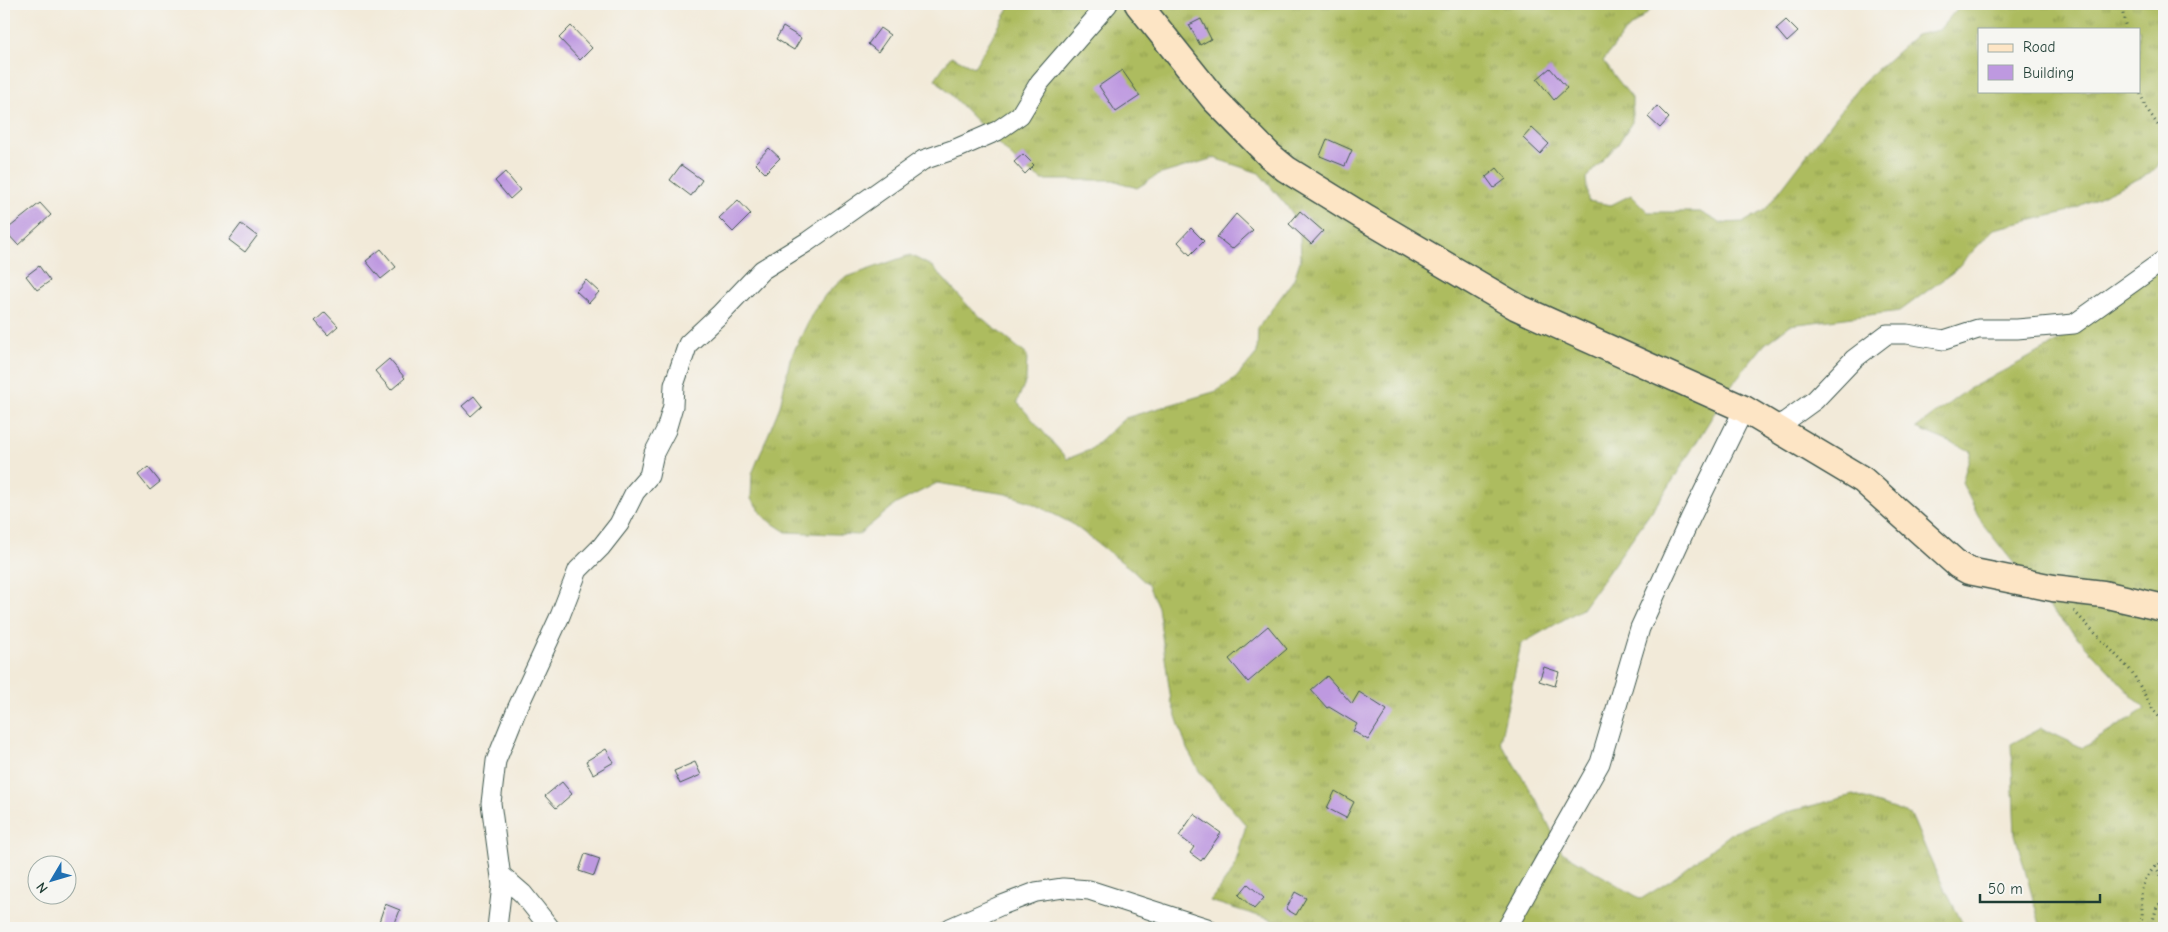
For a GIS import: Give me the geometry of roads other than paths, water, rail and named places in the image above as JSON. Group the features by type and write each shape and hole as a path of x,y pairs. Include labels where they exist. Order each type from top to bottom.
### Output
{"street":[{"path":"497,928 502,885 491,803 496,761 517,709 560,616 578,570 601,547 619,524 635,492 649,476 654,453 666,430 673,406 674,384 688,344 720,315 762,270 807,242 923,160 958,148 997,131 1020,115 1040,82 1108,4"},
{"path":"1138,4 1214,98 1269,156 1286,169 1367,219 1517,307 1744,409 1863,480 1958,565 1969,571 2053,588 2103,594 2164,608"},
{"path":"1774,427 1786,421 1815,400 1854,359 1886,334 1907,334 1944,340 1978,329 2017,329 2074,324 2164,260"},
{"path":"1507,928 1600,763 1640,628 1691,517 1744,409"},
{"path":"501,875 523,894 550,928"},
{"path":"950,928 1036,892 1063,888 1088,890 1207,928"}]}
